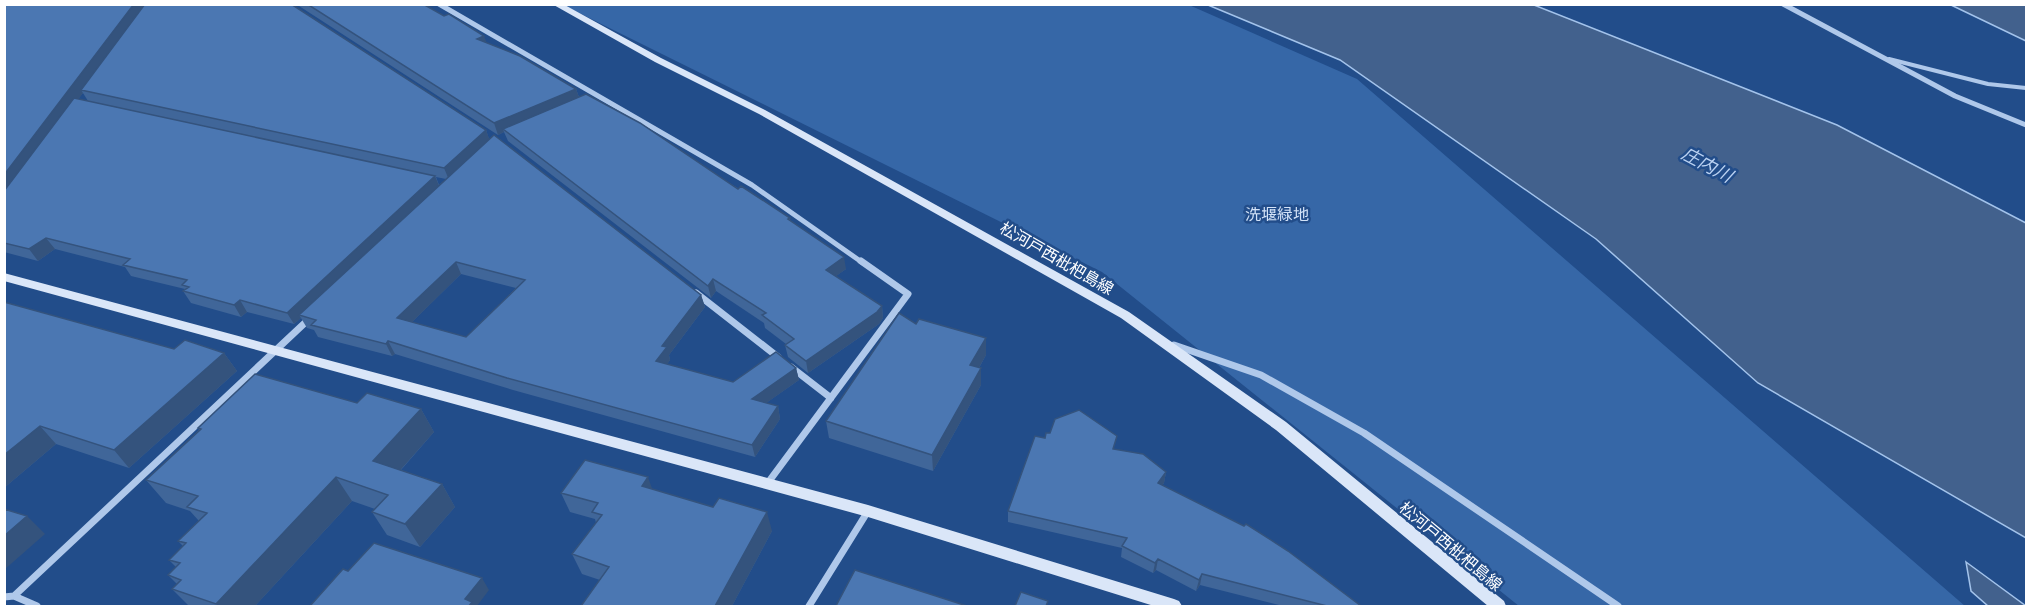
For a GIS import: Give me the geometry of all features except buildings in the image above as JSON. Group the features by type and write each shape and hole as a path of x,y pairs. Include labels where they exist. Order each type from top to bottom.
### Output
{"main road":[{"name":"松河戸西枇杷島線","path":"556,4 658,60 762,112 1125,315 1281,426 1499,606"},
{"path":"4,277 868,511 1174,606"}],"street":[{"path":"439,4 752,185 908,294 766,483"},
{"path":"1783,4 1955,96 2026,125"},
{"path":"589,101 599,97"},
{"path":"692,291 831,398"},
{"path":"14,596 317,311"},
{"path":"1160,340 1261,375 1364,433 1618,606"},
{"path":"809,606 868,511"},
{"path":"4,597 14,596 37,606"}],"lane":[{"path":"1887,59 1984,83 2026,88"}],"green space":[{"name":"洗堰緑地","path":"563,5 1189,5 1357,79 1965,606 1519,606 1102,272"}],"water":[{"name":"庄内川","path":"1208,5 1534,5 1837,125 2026,223 2026,538 1758,383 1596,239 1340,60"},
{"path":"1951,5 2026,5 2026,41"},
{"path":"1966,562 2026,606 1988,606 1971,591"}]}
